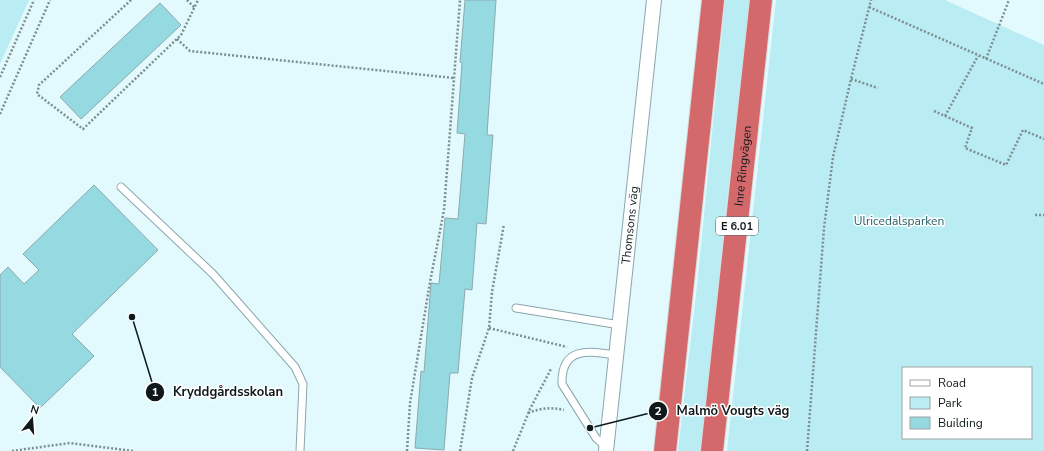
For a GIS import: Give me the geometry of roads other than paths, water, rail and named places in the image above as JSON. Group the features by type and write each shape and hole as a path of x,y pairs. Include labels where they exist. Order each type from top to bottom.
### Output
{"highway":[{"path":"665,451 713,0"},
{"name":"Inre Ringvägen","path":"712,451 761,0"}],"street":[{"name":"Thomsons väg","path":"606,449 654,0"}],"lane":[{"path":"121,187 213,274 295,367 303,384 300,451"},
{"path":"516,308 620,325"},
{"path":"606,449 596,438 562,384 562,375 565,365 572,357 580,352 616,355"}],"place":[{"name":"Kryddgårdsskolan","path":"132,317"},
{"name":"Malmö Vougts väg","path":"590,428"}],"park label":[{"name":"Ulricedalsparken","path":"899,221"}]}
